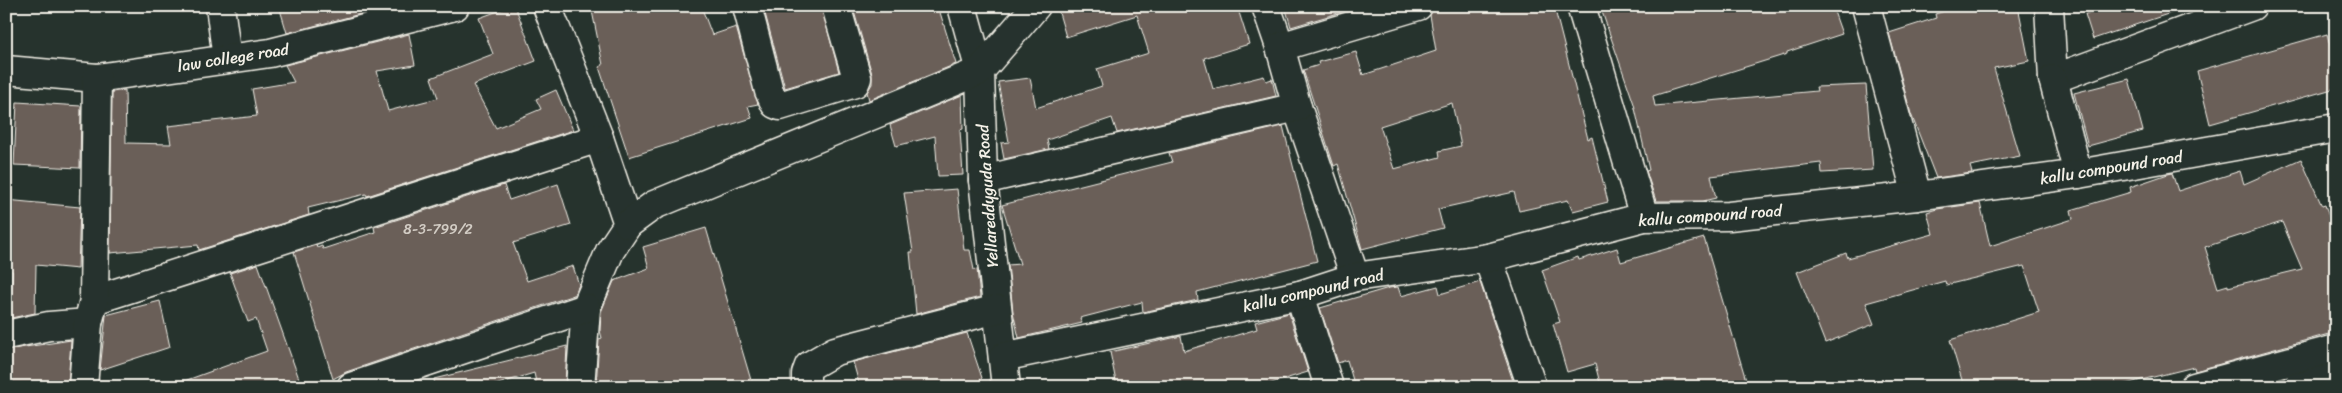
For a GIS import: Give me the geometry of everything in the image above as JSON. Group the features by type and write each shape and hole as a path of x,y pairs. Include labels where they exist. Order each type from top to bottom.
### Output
{"street":[{"path":"220,6 227,59"},
{"name":"law college road","path":"6,70 97,78 270,53 455,6"},
{"path":"547,6 599,138 628,224"},
{"path":"747,6 769,90 775,104 780,106 853,85 857,78 836,6"},
{"name":"Yellareddyguda Road","path":"962,6 980,71 983,180 1006,387"},
{"path":"580,387 586,308 610,251 628,224 654,205 980,71 1036,6"},
{"path":"1266,6 1297,107 1355,277"},
{"path":"1280,47 1418,6"},
{"path":"1581,6 1644,217"},
{"path":"1866,6 1917,196"},
{"path":"2049,6 2053,79 2078,174"},
{"path":"2053,79 2252,6"},
{"path":"83,387 91,311 97,78"},
{"path":"843,88 857,122"},
{"path":"804,100 817,138"},
{"path":"983,180 1297,107"},
{"name":"kallu compound road","path":"1003,357 1300,295 1355,277 1488,258 1644,217 1729,216 1917,196 2078,174 2336,128"},
{"path":"6,335 49,326 599,138"},
{"path":"1488,258 1532,387"},
{"path":"1300,295 1329,387"},
{"path":"352,387 586,308"},
{"path":"806,387 806,374 809,366 835,350 997,309"},
{"path":"2194,387 2336,349"},
{"path":"2300,386 2336,377"}],"building":[{"path":"279,6 391,6 287,33"},
{"path":"515,6 536,61 473,85 496,128 541,109 536,99 556,90 573,130 367,196 366,194 308,208 309,215 199,250 198,245 110,253 112,92 125,90 126,143 171,144 168,126 257,116 252,89 294,82 285,65 409,34 415,65 377,71 388,111 438,98 431,78 493,54 479,18"},
{"path":"591,6 701,6 712,35 736,27 758,104 748,106 752,118 629,157 599,67 603,65"},
{"path":"763,6 821,6 839,72 785,88"},
{"path":"857,6 938,6 956,64 869,100 867,92 872,84 872,74 853,8"},
{"path":"1057,6 1237,6 1249,44 1204,58 1213,89 1264,76 1266,81 1272,79 1276,96 1117,133 1112,118 1047,140 1049,149 1004,159 1001,143 1009,142 998,82 1030,78 1036,108 1102,86 1097,69 1149,53 1137,15 1066,37"},
{"path":"1285,6 1354,6 1355,8 1291,27"},
{"path":"1433,6 1554,6 1588,139 1592,137 1608,202 1573,211 1568,200 1519,211 1514,192 1438,209 1443,228 1362,249 1338,164 1334,166 1303,70 1319,65 1318,62 1356,52 1363,75 1436,51 1430,15","holes":["1452,103 1461,146 1439,151 1440,157 1394,169 1380,126"]},
{"path":"1600,6 1832,6 1842,34 1787,52 1787,54 1653,96 1655,106 1817,91 1816,87 1866,85 1873,170 1822,173 1821,163 1711,176 1716,198 1703,201 1656,201 1646,171 1649,170 1634,104"},
{"path":"1961,6 2018,6 2029,61 1994,68 2020,156 1970,166 1972,173 1936,178 1911,114 1889,33 1936,18 1935,14"},
{"path":"2095,6 2180,6 2180,10 2093,39 2085,14 2097,10"},
{"path":"2327,34 2336,67 2336,88 2210,124 2197,71"},
{"path":"2129,79 2143,131 2088,146 2074,93"},
{"path":"962,95 963,129 960,130 963,175 938,176 935,136 896,146 890,125"},
{"path":"17,102 81,106 80,168 14,165"},
{"path":"1283,126 1317,261 1197,292 1198,300 1143,312 1142,302 1080,318 1082,323 1019,338 1013,312 1008,265 1020,264 1002,205 1172,162 1169,153"},
{"path":"2301,159 2322,206 2325,205 2336,238 2336,332 2195,371 2194,367 2113,387 1964,387 1950,340 2039,312 2024,266 1946,285 1945,281 1866,303 1874,324 1825,343 1797,272 1846,253 1848,258 1933,234 1927,212 1937,209 1980,203 1990,246 2073,219 2071,210 2131,192 2130,187 2172,173 2178,191 2240,171 2244,184","holes":["2282,222 2302,269 2218,288 2205,247"]},
{"path":"558,184 571,225 513,243 527,281 573,266 579,285 574,295 346,372 333,379 294,252 316,245 317,248 322,246 323,249 375,232 374,227 504,185 509,200"},
{"path":"957,189 964,250 970,250 974,270 977,269 980,297 916,314 910,252 913,252 904,193"},
{"path":"6,200 80,207 78,269 36,265 35,313 11,318 12,271 6,270"},
{"path":"706,228 753,387 596,387 599,339 602,338 600,331 601,312 614,281 649,268 643,247"},
{"path":"1704,238 1748,387 1601,387 1595,364 1567,372 1553,324 1560,322 1542,270 1578,257 1579,260 1617,248 1621,262"},
{"path":"258,264 302,387 176,387 176,384 267,351 256,319 248,322 230,273"},
{"path":"1480,282 1515,387 1355,387 1347,360 1338,363 1320,308 1389,288 1398,287 1401,296 1438,286 1440,294"},
{"path":"160,301 170,347 100,370 106,315"},
{"path":"1289,313 1308,372 1258,387 1117,387 1110,352 1181,336 1184,351 1257,329 1255,322"},
{"path":"967,333 982,378 973,387 860,387 853,362"},
{"path":"71,340 68,387 6,384 6,350"},
{"path":"567,346 565,387 537,387 534,373 488,387 435,387 434,379"}]}
